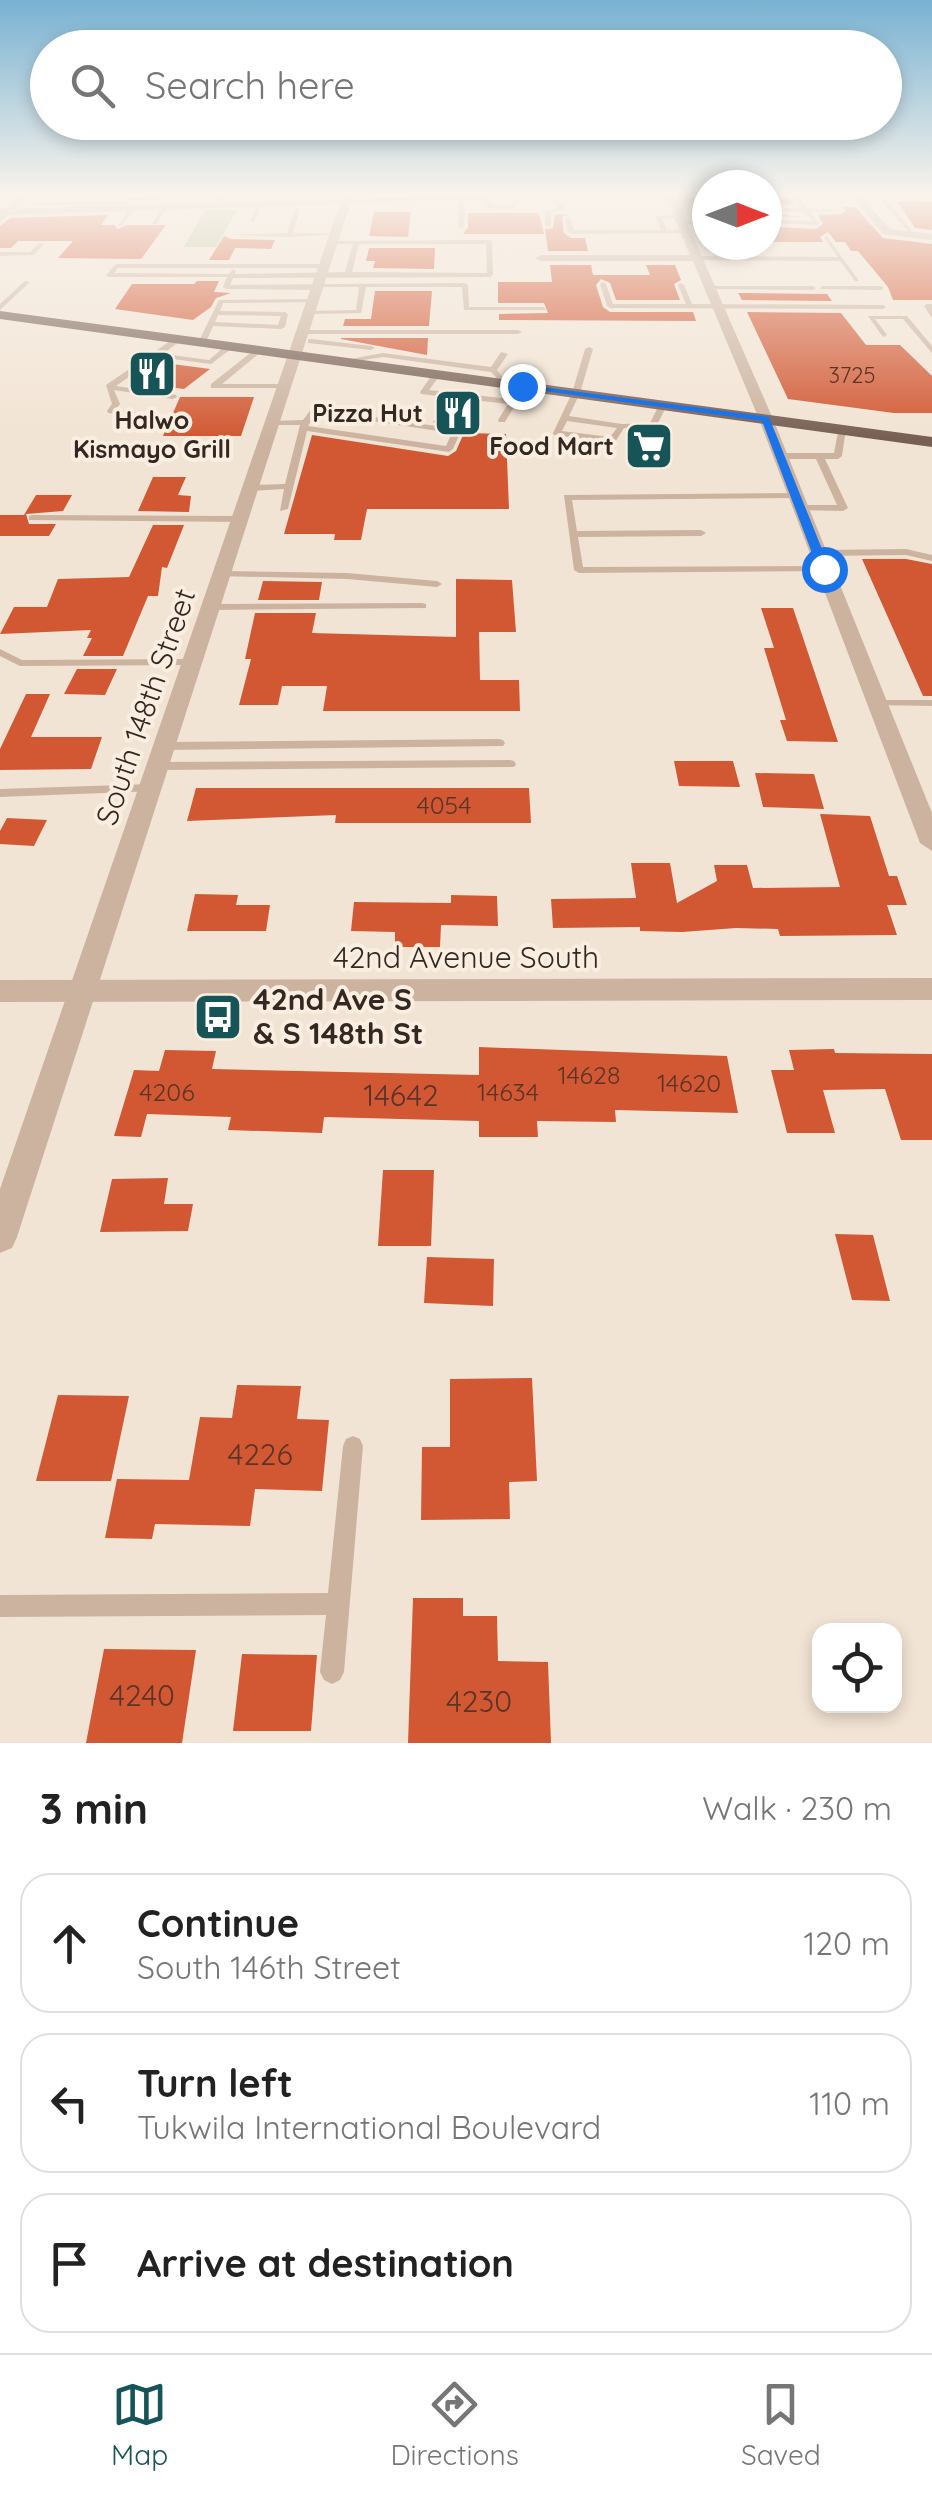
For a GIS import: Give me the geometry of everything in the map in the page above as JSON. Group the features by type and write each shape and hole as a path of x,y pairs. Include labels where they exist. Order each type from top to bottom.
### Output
{"main road":[{"path":"0,316 257,352 299,343 344,362 932,442"}],"street":[{"path":"705,276 877,702 923,799 932,843"},
{"name":"South 148th Street","path":"0,1237 320,278"},
{"name":"42nd Avenue South","path":"0,991 932,988"}],"lane":[{"path":"232,276 226,287 332,276"},
{"path":"247,276 320,278"},
{"path":"308,276 364,285 465,285 466,309 544,308"},
{"path":"854,276 857,280"},
{"path":"0,308 26,282"},
{"path":"603,284 610,306 883,306"},
{"path":"201,345 222,301 359,312 364,285"},
{"path":"681,285 690,307"},
{"path":"710,288 880,288"},
{"path":"932,306 927,306 932,316"},
{"path":"212,324 281,327 285,314 216,313"},
{"path":"883,335 870,316 906,317 932,351"},
{"path":"299,343 518,332"},
{"path":"109,387 176,341"},
{"path":"299,343 371,348"},
{"path":"157,356 210,362 227,348"},
{"path":"588,350 576,393 557,433 612,440 618,426"},
{"path":"257,352 214,386 286,386"},
{"path":"493,370 504,354"},
{"path":"344,362 384,355 493,370 503,383"},
{"path":"438,374 424,392 512,402"},
{"path":"502,420 522,386"},
{"path":"109,387 172,398"},
{"path":"109,387 116,404 112,411 156,417"},
{"path":"564,418 618,426 653,425 663,405"},
{"path":"273,423 304,425 449,449 457,431 315,410 304,425 283,509"},
{"path":"780,456 838,456 842,430"},
{"path":"819,456 843,508 798,502 567,498 579,570 821,561 906,552 932,558"},
{"path":"252,488 289,486"},
{"path":"32,518 241,519"},
{"path":"573,534 701,533"},
{"path":"222,574 347,576 437,584"},
{"path":"212,607 422,606"},
{"path":"0,652 20,663 193,662"},
{"path":"877,702 932,703"},
{"path":"0,793 158,767 499,744"},
{"path":"158,767 510,764"},
{"path":"332,1672 353,1446"},
{"path":"0,1606 339,1604"}],"building":[{"path":"551,276 680,276 681,280 674,284 680,300 616,300 610,283 601,279 596,285 603,307 610,312 693,312 696,321 499,320 499,314 548,313 544,303 498,303 498,282 552,282"},
{"path":"879,276 932,276 932,300 893,300"},
{"path":"219,281 214,292 231,293 216,298 211,307 193,320 115,309 132,284"},
{"path":"375,291 432,291 429,326 343,326 345,319 371,319"},
{"path":"738,293 827,294 832,301 742,300"},
{"path":"747,312 841,313 866,345 900,345 932,376 932,413 894,413 788,399"},
{"path":"341,338 428,338 427,355 341,339"},
{"path":"157,362 210,369 184,389 128,382"},
{"path":"180,397 254,397 241,436 163,436"},
{"name":"Pizza Hut","path":"449,403 480,408 463,428 433,422"},
{"path":"464,433 506,434 509,509 367,509 361,540 334,540 335,534 284,534 312,435 448,456 456,451"},
{"path":"153,477 186,477 178,495 191,496 189,512 138,511"},
{"path":"36,495 72,495 63,511 26,514 29,524 56,524 49,536 0,536 0,515 24,515"},
{"path":"153,525 184,525 167,568 162,567 158,596 148,596 123,656 83,656 92,638 87,638 91,630 0,634 14,607 47,607 58,579 129,577"},
{"path":"862,559 906,559 932,564 932,696 923,696"},
{"path":"456,579 512,580 516,632 479,632 480,680 519,680 520,711 323,711 327,686 282,686 278,705 239,705 251,659 245,659 255,613 316,613 312,633 456,637"},
{"path":"263,581 322,582 319,600 258,600"},
{"path":"761,608 793,608 838,742 787,741 780,720 786,720 764,648 774,648"},
{"path":"77,669 117,669 105,695 64,694"},
{"path":"26,694 50,694 31,737 102,737 91,769 0,770 0,749"},
{"path":"674,761 733,761 740,787 679,786"},
{"path":"755,773 814,774 824,809 763,807"},
{"path":"196,788 529,788 531,823 335,823 336,815 187,821"},
{"path":"820,814 870,816 889,876 897,876 907,905 887,905 897,935 780,936 778,929 736,928 682,932 640,931 640,927 553,928 551,899 636,898 631,863 670,863 677,903 717,881 714,865 747,865 753,888 840,887"},
{"path":"7,818 47,820 34,846 0,844 0,831"},
{"path":"195,894 238,895 236,905 270,905 266,931 187,931"},
{"path":"451,895 497,896 498,926 441,925 440,947 395,947 395,932 351,931 354,902 451,903"},
{"path":"479,1047 727,1056 738,1113 615,1110 616,1122 537,1121 538,1137 479,1137 479,1121 324,1117 322,1133 228,1130 231,1117 147,1114 141,1137 114,1136 134,1070 159,1071 165,1050 216,1051 212,1069 479,1075"},
{"path":"834,1049 835,1053 932,1054 932,1140 901,1140 885,1089 823,1090 835,1133 787,1133 771,1070 794,1070 789,1050"},
{"path":"383,1170 434,1170 431,1246 378,1246"},
{"path":"168,1178 164,1204 193,1204 188,1231 100,1232 112,1179"},
{"path":"835,1234 873,1235 890,1301 852,1300"},
{"path":"427,1257 494,1259 493,1306 424,1303"},
{"path":"532,1378 537,1481 509,1482 510,1519 421,1520 422,1447 450,1447 450,1379"},
{"path":"237,1385 301,1386 297,1419 329,1420 322,1491 255,1489 250,1526 155,1524 152,1539 105,1538 117,1479 189,1480 200,1417 232,1418"},
{"path":"58,1395 129,1396 111,1481 36,1481"},
{"path":"413,1598 463,1598 463,1616 497,1616 498,1661 548,1662 551,1743 408,1743"},
{"path":"104,1649 196,1650 182,1743 86,1743"},
{"path":"242,1654 317,1655 311,1731 233,1731"}],"place":[{"name":"Halwo Kismayo Grill","path":"152,374"},
{"name":"Pizza Hut","path":"458,413"},
{"name":"Food Mart","path":"649,446"},
{"name":"42nd Ave S & S 148th St","path":"218,1017"}],"route":[{"path":"522,386 766,419 824,569"}]}
